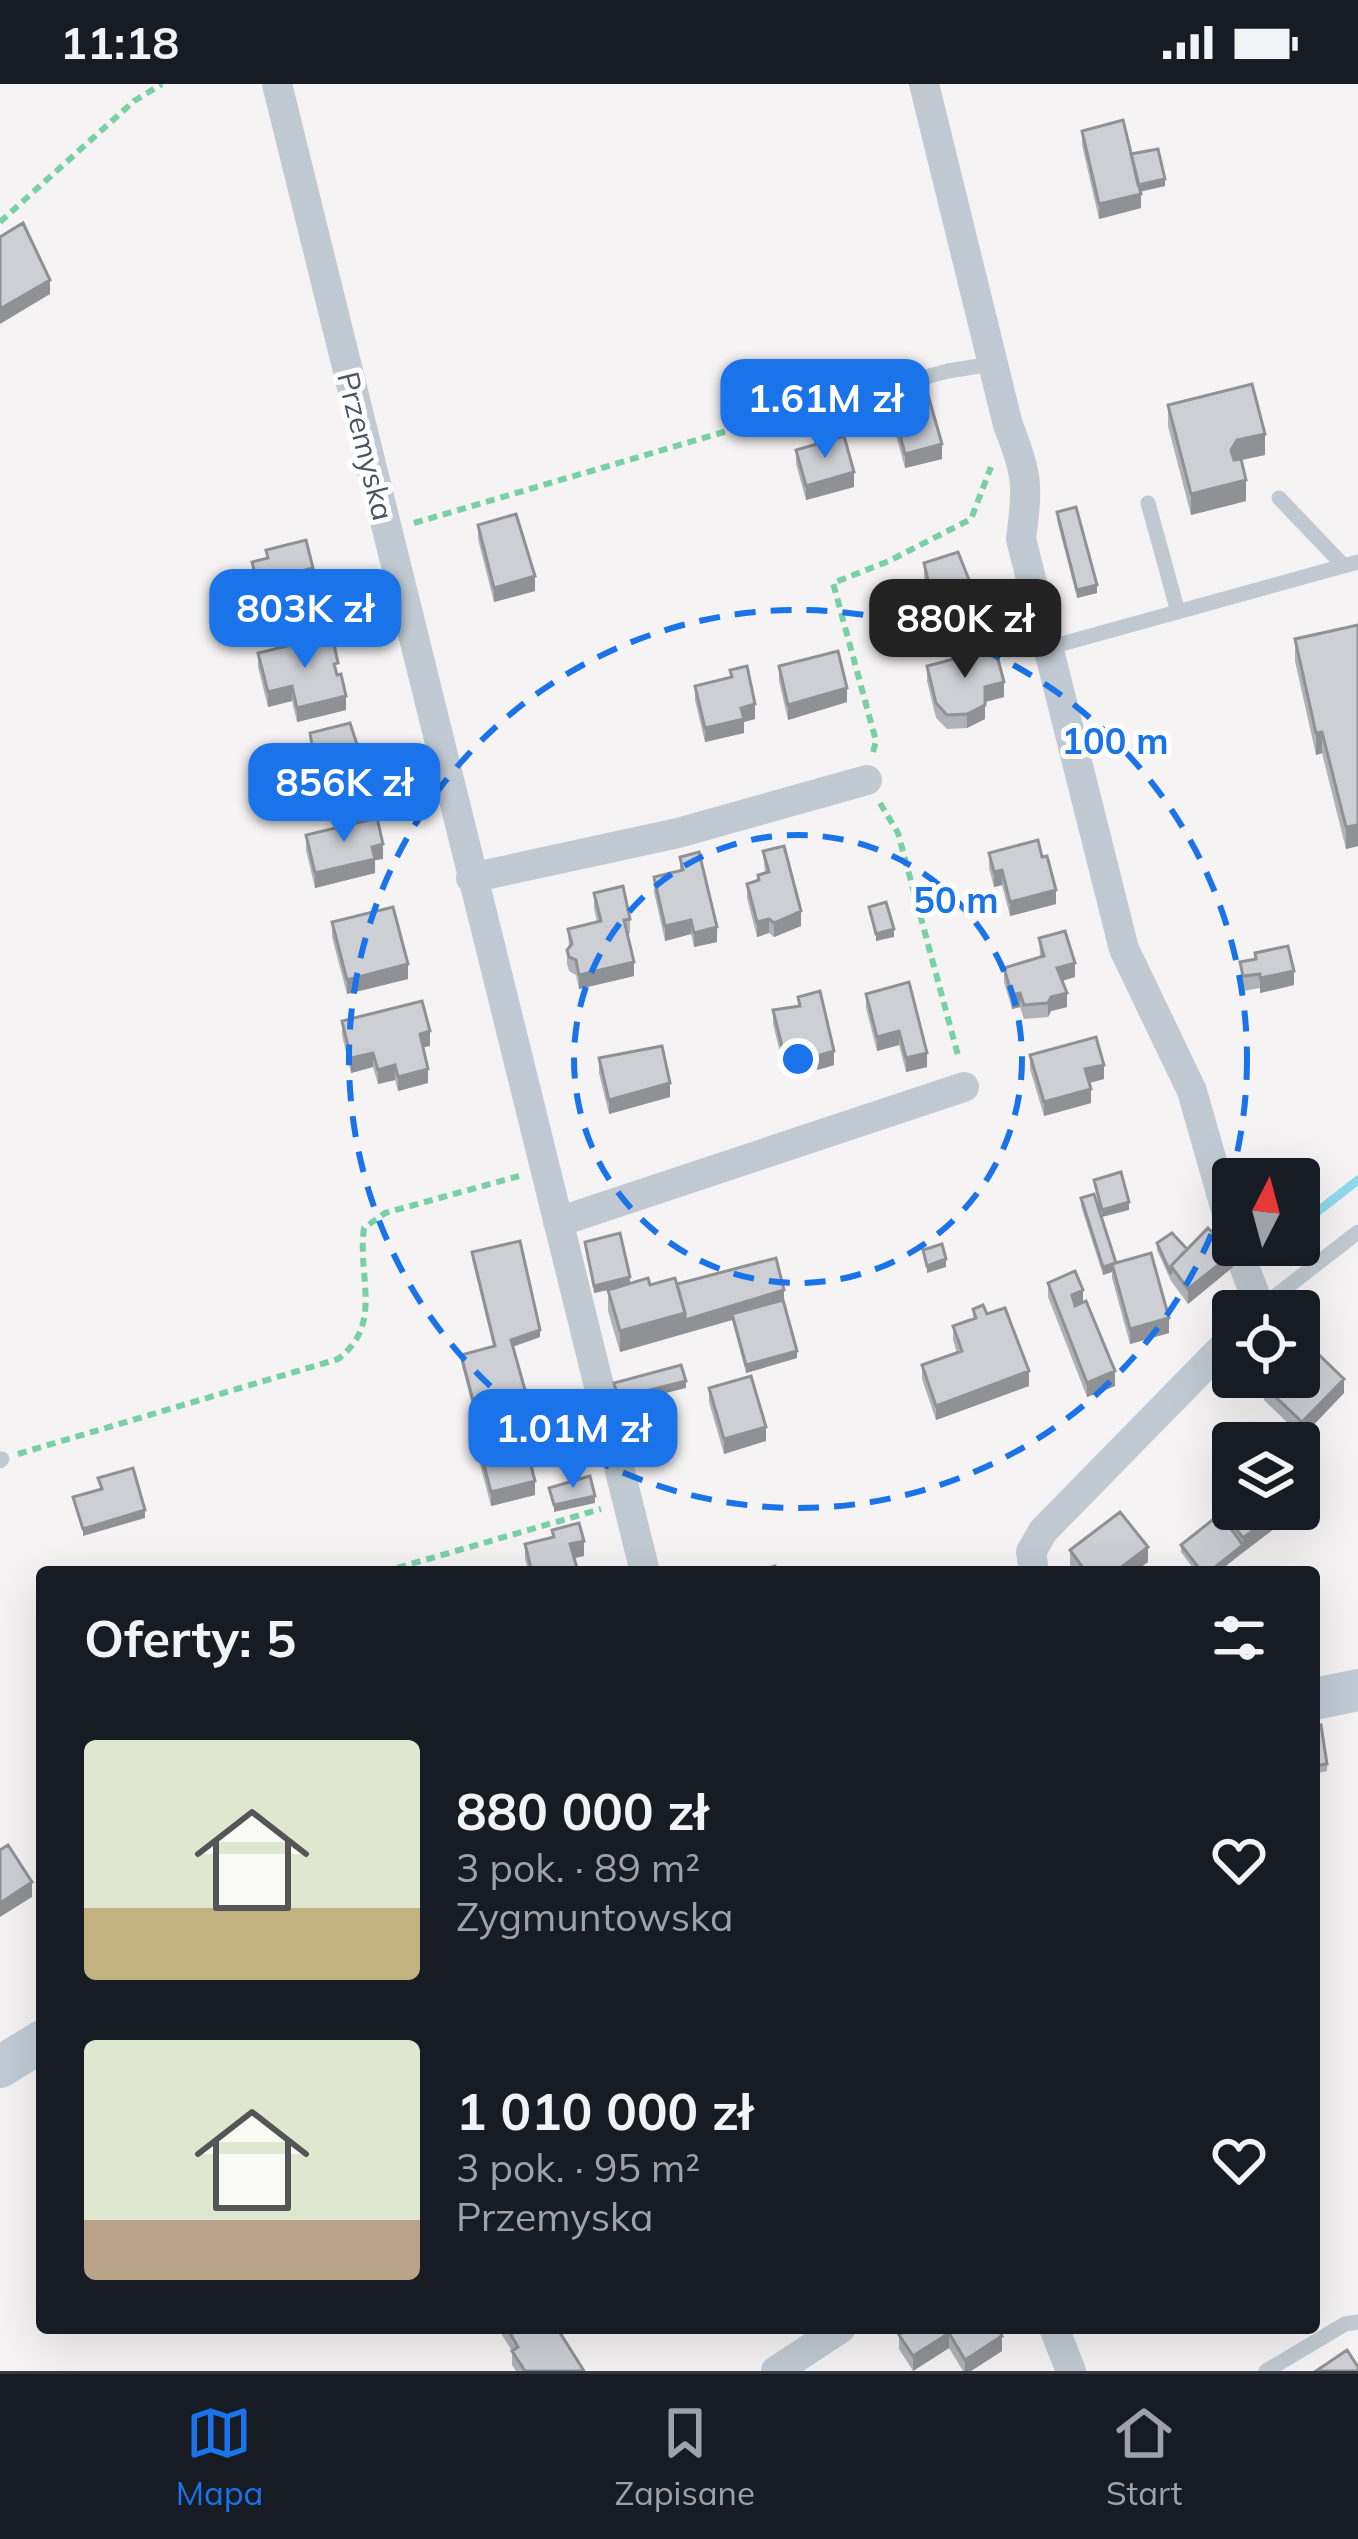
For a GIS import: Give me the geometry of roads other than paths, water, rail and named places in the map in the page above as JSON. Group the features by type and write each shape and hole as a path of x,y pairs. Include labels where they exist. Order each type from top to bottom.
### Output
{"street":[{"name":"Przemyska","path":"277,84 644,1566"},
{"path":"924,84 1008,425 1026,469 1021,539 1124,949 1192,1091 1212,1161"},
{"path":"471,878 678,832 867,780"},
{"path":"558,1222 964,1088"},
{"path":"1033,1566 1031,1552 1043,1531 1212,1358"},
{"path":"1320,1698 1358,1690"},
{"path":"0,2067 36,2045"},
{"path":"776,2371 832,2334"},
{"path":"1056,2334 1071,2371"}],"lane":[{"path":"813,407 892,384 992,364"},
{"path":"1279,498 1351,564"},
{"path":"1148,503 1178,612"},
{"path":"1047,648 1351,564"},
{"path":"1284,1290 1358,1232"},
{"path":"1266,2371 1345,2324 1358,2323"}],"waterway":[{"path":"1320,1210 1358,1180"}]}
